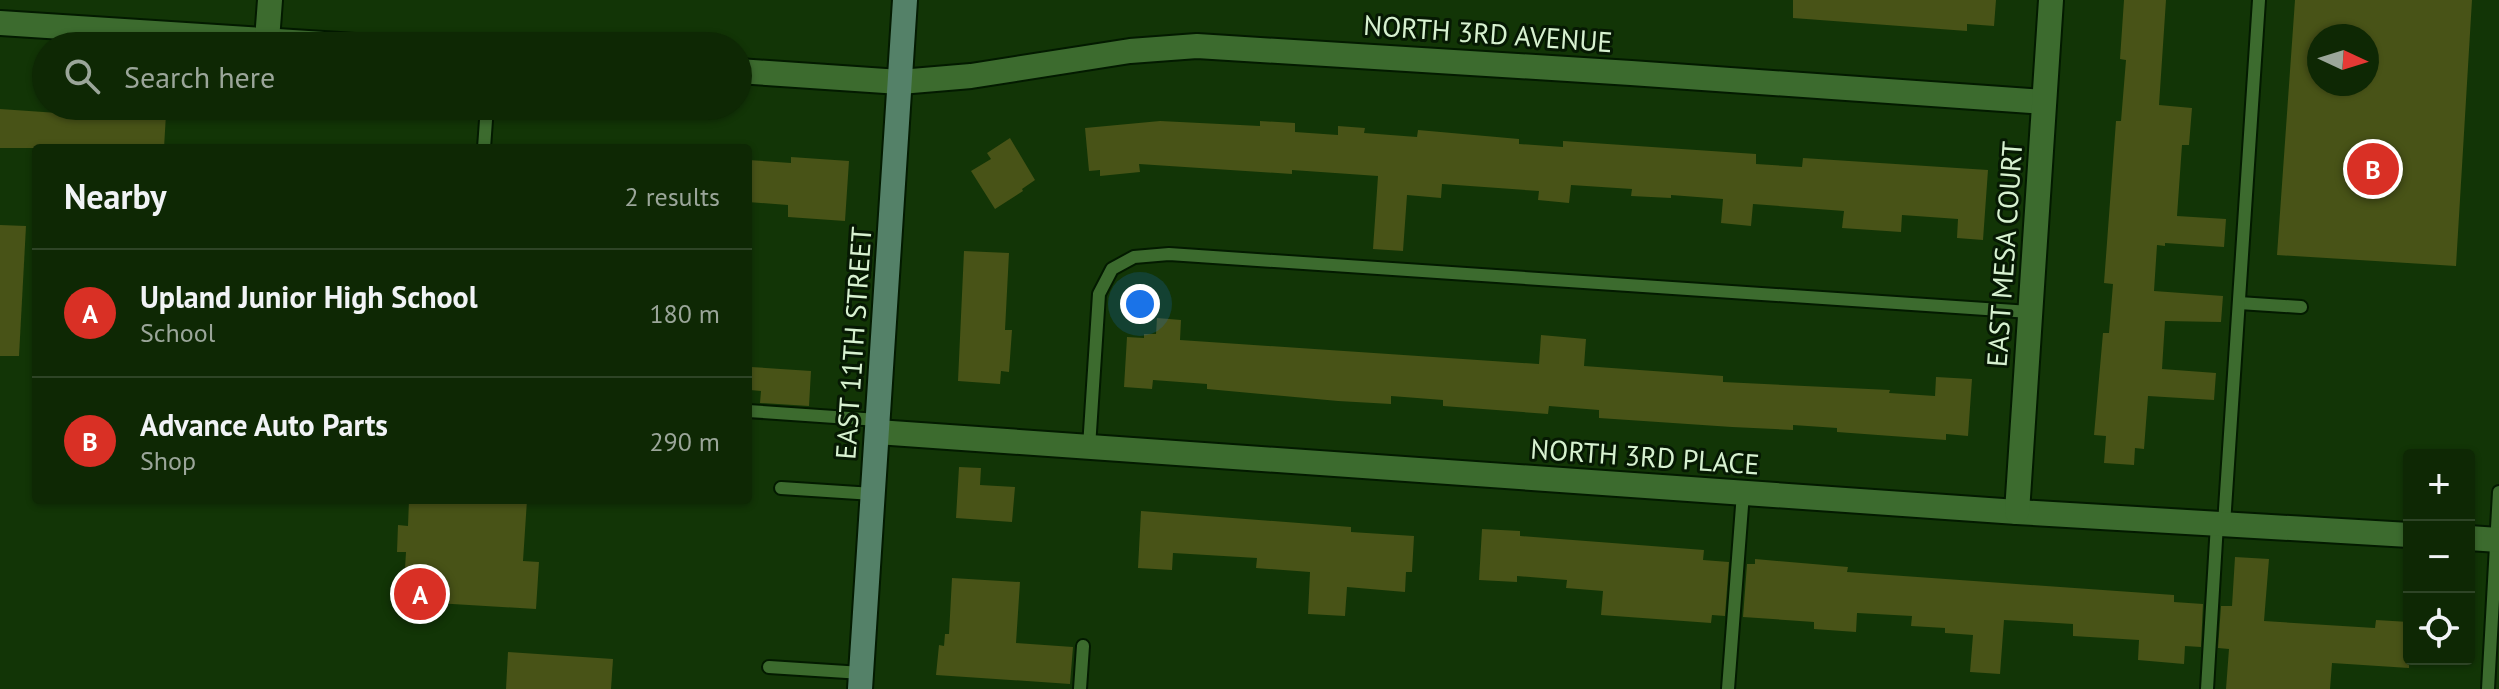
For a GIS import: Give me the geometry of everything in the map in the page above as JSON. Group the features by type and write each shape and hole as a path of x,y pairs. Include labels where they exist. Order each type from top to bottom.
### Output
{"street":[{"path":"268,32 270,0"},
{"name":"EAST 11TH STREET","path":"861,681 905,0"},
{"name":"EAST MESA COURT","path":"2017,512 2051,0"},
{"path":"0,23 141,32"},
{"name":"NORTH 3RD AVENUE","path":"752,72 900,82 971,76 1130,51 1197,46 2044,102"},
{"name":"NORTH 3RD PLACE","path":"877,426 1089,447 2017,512 2403,535"},
{"path":"2475,538 2498,540"}],"lane":[{"path":"2207,689 2239,303 2259,0"},
{"path":"484,144 486,120"},
{"path":"1089,447 1099,294 1112,269 1134,257 1169,254 2030,312"},
{"path":"2239,303 2301,307"},
{"path":"752,411 877,426"},
{"path":"781,488 873,494"},
{"path":"2488,689 2499,492"},
{"path":"1728,689 1743,493"},
{"path":"1080,689 1083,646"},
{"path":"769,667 861,681"}],"building":[{"path":"1793,0 1996,0 1994,26 1967,24 1967,31 1793,18"},
{"path":"2124,0 2166,0 2159,105 2192,108 2189,145 2182,145 2177,216 2226,219 2224,247 2157,245 2154,291 2223,296 2221,322 2165,321 2162,369 2216,373 2214,400 2148,396 2144,449 2135,448 2134,465 2104,463 2106,436 2094,435 2103,333 2109,333 2113,284 2104,283 2116,121 2121,121 2126,60 2120,59"},
{"path":"2295,0 2472,0 2456,266 2277,255"},
{"path":"0,109 32,111 32,120 166,120 164,144 32,144 32,148 0,148"},
{"path":"1160,121 1260,126 1260,121 1295,123 1295,132 1338,135 1338,126 1365,128 1364,133 1417,137 1418,130 1519,139 1519,144 1563,147 1563,141 1756,154 1756,164 1802,167 1803,158 1988,170 1983,240 1957,238 1958,219 1902,215 1901,232 1842,228 1844,211 1753,204 1751,226 1721,223 1723,199 1631,196 1632,189 1571,185 1569,203 1538,200 1539,191 1442,184 1441,198 1407,195 1403,251 1373,249 1378,176 1139,164 1140,172 1100,176 1100,170 1089,171 1085,128"},
{"path":"1010,138 1035,180 995,209 971,171 991,159 987,153"},
{"path":"791,157 849,161 845,221 788,217 788,205 752,202 752,160 791,163"},
{"path":"0,225 26,226 19,356 0,356"},
{"path":"964,251 1009,253 1005,330 1012,330 1009,372 1001,371 1000,384 958,381"},
{"path":"1157,318 1181,320 1180,340 1539,364 1541,335 1586,339 1584,366 1723,376 1723,382 1890,390 1889,393 1935,396 1936,377 1972,379 1968,436 1946,434 1946,440 1837,432 1837,428 1793,425 1793,430 1599,418 1599,410 1549,406 1548,414 1443,406 1443,400 1391,396 1391,404 1338,401 1207,389 1207,384 1153,380 1152,389 1124,387 1127,337 1144,338 1144,334 1156,334"},
{"path":"752,367 811,371 809,406 760,403 761,391 752,390"},
{"path":"959,467 981,468 980,485 1015,487 1012,522 956,518"},
{"path":"409,504 527,504 523,561 539,562 536,609 403,601 406,552 397,552 398,525 408,526"},
{"path":"1141,511 1351,527 1351,532 1414,536 1412,572 1406,572 1405,592 1347,587 1345,616 1308,614 1310,572 1256,568 1257,558 1173,553 1172,570 1138,568"},
{"path":"1482,529 1520,531 1520,536 1704,550 1703,560 1729,562 1725,616 1712,615 1711,623 1601,615 1603,591 1566,588 1567,580 1517,576 1517,582 1479,580"},
{"path":"2235,557 2269,559 2264,621 2375,628 2376,620 2403,622 2403,665 2409,665 2409,668 2332,663 2330,689 2226,689 2229,649 2218,648 2221,606 2232,606"},
{"path":"1755,559 1848,567 1847,572 2174,595 2174,602 2203,604 2201,647 2185,646 2184,664 2138,660 2139,640 2073,636 2073,624 2004,620 2000,674 1970,672 1973,635 1945,633 1945,628 1911,626 1912,616 1857,613 1856,632 1814,629 1814,622 1743,617 1747,564 1755,564"},
{"path":"952,578 1020,582 1016,643 1073,647 1070,684 936,675 939,645 944,646 945,634 949,634"},
{"path":"508,652 613,659 611,689 506,689"}],"place":[{"name":"Advance Auto Parts","path":"2373,169"},
{"name":"Upland Junior High School","path":"420,594"}]}
